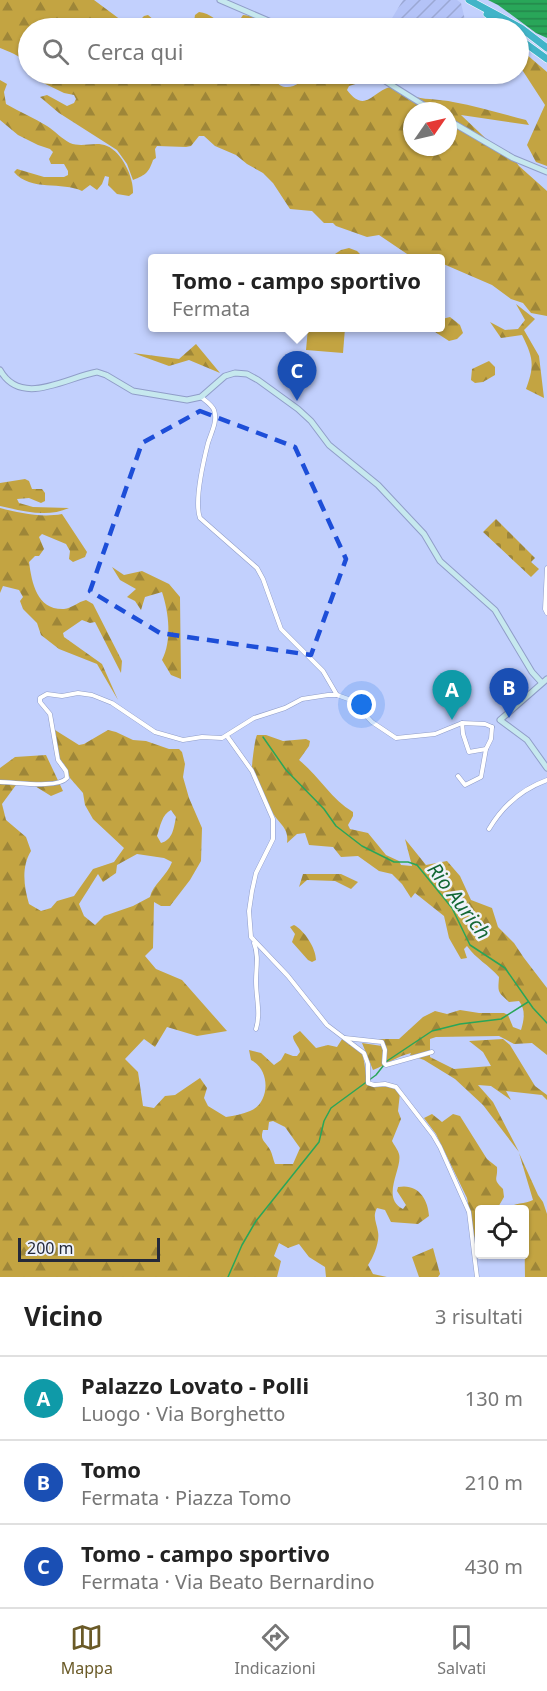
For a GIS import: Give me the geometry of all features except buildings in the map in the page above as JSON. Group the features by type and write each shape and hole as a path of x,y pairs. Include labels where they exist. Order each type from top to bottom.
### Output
{"highway":[{"path":"469,0 493,18"},
{"path":"469,0 502,18"},
{"path":"529,34 547,48"},
{"path":"529,46 547,59"}],"street":[{"path":"220,0 262,18"},
{"path":"390,84 419,102"},
{"path":"457,125 513,158 547,172"},
{"path":"1,372 13,384 29,389 40,389 97,372 133,391 187,400 201,397 225,376 236,373 247,374 298,409 311,421 328,446 378,485 424,534 440,561 495,610 532,672 544,681 492,727 481,777 465,784 458,776"},
{"path":"201,397 213,407 215,416 199,492 200,518 257,568 282,629 322,671 337,695"},
{"path":"547,568 545,609 547,613"},
{"path":"0,782 63,783 67,778 66,771 58,760 50,714 40,702 40,698 44,695 62,696 78,693 92,695 112,703 149,729 174,739 227,736 254,718 285,708 302,699 319,695 337,695 351,700 372,722 396,738 435,734 462,723 485,724 492,727"},
{"path":"501,720 526,740 547,768"},
{"path":"462,723 469,752 486,749"},
{"path":"227,736 252,771 273,819 273,839 256,873 249,920 251,937 258,956 256,979 259,1016 256,1029"},
{"path":"489,829 498,814 526,789 547,780"},
{"path":"251,937 288,976 327,1025 358,1048 366,1057 368,1083 392,1085 396,1088 440,1147 467,1206 477,1277"},
{"path":"345,1038 382,1042 386,1065 432,1052"}],"highlighted area":[{"path":"200,411 295,447 346,559 311,655 160,633 90,591 142,443"}],"shaded area":[{"path":"403,0 457,0 461,3 465,18 392,18"},
{"path":"488,0 547,0 547,38 529,28 529,18 516,18"}],"green space":[{"path":"0,0 94,0 118,18 18,18 18,56 0,48"},
{"path":"199,12 214,18 195,18"},
{"path":"243,15 255,18 241,18"},
{"path":"529,57 547,72 547,166 536,162 527,145 545,105 529,80"},
{"path":"0,80 7,84 4,92 6,104 47,126 70,143 103,145 118,154 126,166 133,193 129,196 117,194 108,185 109,177 105,176 97,190 90,185 82,191 38,184 21,178 14,172 17,169 44,177 64,177 68,175 68,171 64,164 51,164 49,159 53,152 50,149 18,135 0,120"},
{"path":"45,84 279,84 288,87 298,84 356,84 349,86 347,90 360,101 371,98 382,90 395,87 416,97 453,102 403,102 403,156 457,156 457,103 526,120 529,125 461,115 500,152 514,159 547,191 547,316 531,313 523,303 511,299 492,285 445,265 445,254 407,254 379,235 367,237 333,223 324,223 312,211 290,209 273,183 263,173 236,155 215,146 204,136 199,136 191,146 157,146 156,158 148,170 144,175 133,180 127,164 117,150 59,113 40,97 47,95 67,106 74,103 76,99 74,95"},
{"path":"349,248 360,254 335,254"},
{"path":"516,304 535,319 524,330 539,356 544,398 526,389 532,361 522,335 501,338 490,322 505,330 518,329 525,320"},
{"path":"450,317 460,325 463,333 457,339 449,341 435,332 445,332 445,318"},
{"path":"308,332 345,332 343,353 306,350"},
{"path":"196,344 220,373 189,360 169,366 133,353 179,359"},
{"path":"489,361 495,367 495,375 483,382 475,383 471,380 472,369"},
{"path":"25,479 29,481 32,489 42,489 45,493 45,501 41,503 29,498 17,499 19,503 33,507 69,508 44,513 0,506 0,483"},
{"path":"0,508 38,515 62,514 87,552 85,557 73,562 69,559 70,551 66,544 42,534 39,537 44,549 39,556 35,556 29,562 32,579 37,594 48,605 55,608 64,609 86,600 93,604 122,661 121,673 95,622 82,620 63,633 64,637 102,664 118,700 97,664 59,649 41,635 37,623 23,609 20,601 23,597 19,590 3,586 0,593"},
{"path":"496,519 535,558 531,562 539,569 531,577 483,532"},
{"path":"112,567 124,575 142,571 169,584 180,597 181,679 171,675 162,660 167,644 168,627 162,592 145,597 141,610 135,601 127,597 136,589 120,580"},
{"path":"55,730 79,745 108,730 133,740 146,741 169,749 179,749 185,764 183,777 189,798 202,828 201,861 190,880 170,906 161,906 154,902 153,948 145,956 156,969 182,980 227,1031 197,1036 167,1027 155,1047 144,1039 125,1059 138,1072 143,1106 154,1108 165,1096 175,1095 200,1078 207,1088 204,1098 208,1106 226,1117 247,1112 261,1102 265,1087 262,1072 251,1060 249,1050 261,1053 274,1065 285,1053 297,1056 300,1052 293,1036 300,1031 316,1048 328,1045 337,1047 344,1036 362,1052 367,1082 376,1087 396,1089 400,1093 398,1111 401,1119 392,1141 398,1152 399,1160 393,1198 396,1204 403,1209 406,1205 397,1191 398,1187 411,1187 421,1194 427,1204 429,1216 418,1224 391,1222 385,1210 377,1208 375,1217 378,1240 368,1265 373,1274 387,1277 326,1277 325,1267 309,1257 299,1244 288,1248 279,1243 274,1256 281,1261 277,1277 0,1277 0,768 15,757 46,755 63,791 51,796 30,783 16,785 2,804 6,820 26,837 31,851 24,877 29,904 41,911 51,908 57,901 74,896 93,869 114,862 124,848 93,819 85,805 83,793 70,778 64,764 58,760","holes":["171,810 176,817 174,829 168,839 161,843 157,836 159,829 163,818","137,854 164,858 172,862 150,897 133,906 104,916 95,925 84,916 79,904 98,874 103,882 116,873 117,865","273,1121 285,1127 300,1148 293,1164 275,1164 262,1138 263,1130 268,1130 269,1122"]},
{"path":"257,735 266,735 283,741 306,739 310,741 299,760 338,801 353,812 348,825 350,829 368,833 386,855 399,861 401,865 412,866 405,839 426,865 447,861 460,876 471,900 492,908 498,927 514,943 547,988 547,1055 532,1043 514,1044 499,1036 430,1039 430,1057 454,1069 491,1066 483,1052 469,1041 503,1039 510,1045 535,1086 547,1095 547,1100 542,1095 506,1091 511,1100 491,1086 478,1085 493,1102 519,1152 483,1105 455,1079 424,1060 410,1055 411,1053 373,1070 362,1043 382,1046 378,1039 399,1039 423,1017 435,1011 447,1014 460,1010 504,1013 508,1015 513,1027 521,1030 524,1015 521,1004 519,1001 509,1002 502,996 499,991 499,977 467,946 464,949 467,958 461,959 449,938 444,916 415,893 411,898 392,874 379,871 358,856 341,857 333,847 309,845 305,833 297,834 287,843 286,831 272,811 252,767"},
{"path":"303,874 341,874 358,882 351,889 335,881 307,880 299,887"},
{"path":"294,925 309,940 316,960 312,962 308,960 292,942 295,934 290,927"},
{"path":"432,1114 442,1122 453,1114 460,1116 487,1159 497,1167 497,1181 503,1189 504,1197 499,1205 475,1205 475,1241 467,1198 436,1134 424,1118"},
{"path":"519,1153 547,1214 547,1277 525,1277 525,1259 529,1259 529,1205 516,1205 533,1200"},
{"path":"433,1248 440,1274 438,1277 419,1277 412,1257"}],"waterway":[{"name":"Rio Aurich","path":"263,737 286,770 324,809 336,826 362,846 394,862 408,862 417,865 452,908 470,945 505,968 533,1008 547,1023"},
{"path":"228,1277 256,1221 319,1142 324,1121 331,1108 376,1075 387,1061 432,1031 460,1024 501,1019 528,1002"}],"place":[{"name":"Tomo - campo sportivo","path":"297,401"},
{"name":"Tomo","path":"509,718"},
{"name":"Palazzo Lovato - Polli","path":"452,720"}]}
